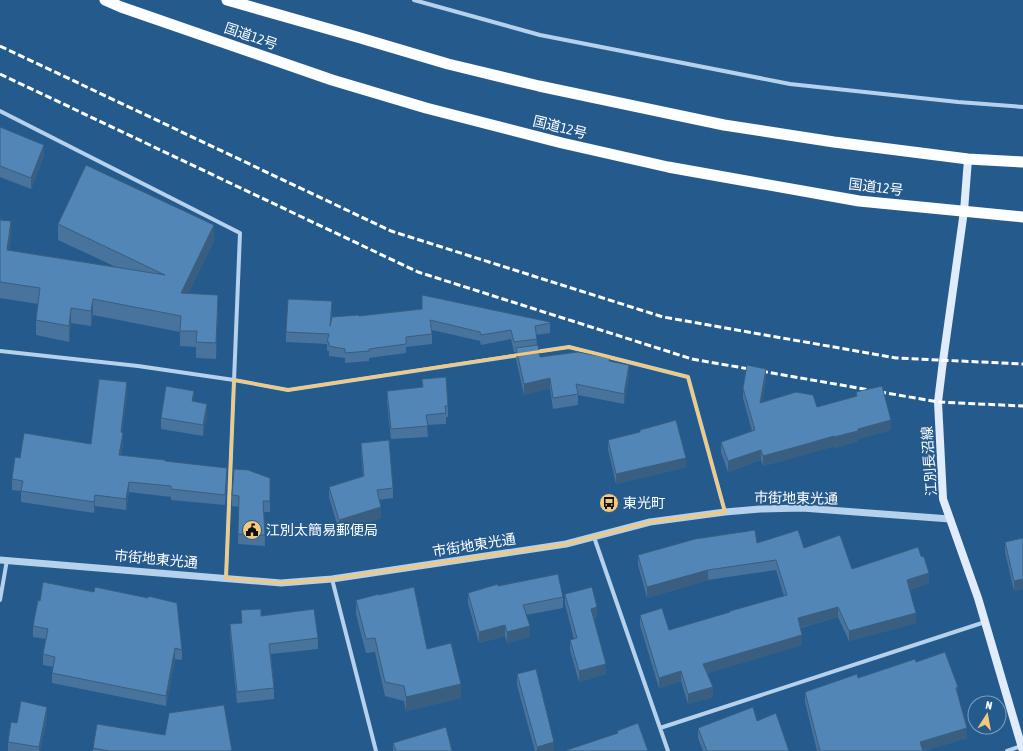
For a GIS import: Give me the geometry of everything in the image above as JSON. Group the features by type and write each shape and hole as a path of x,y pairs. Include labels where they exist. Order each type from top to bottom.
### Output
{"highway":[{"name":"国道12号","path":"105,0 121,7 332,80 426,108 562,143 668,167 859,201 1023,217"},
{"name":"国道12号","path":"227,0 357,36 448,64 539,86 724,125 834,142 968,159 1023,162"}],"main road":[{"name":"江別長沼線","path":"968,159 964,211 938,402 943,499 978,598 1022,748"}],"street":[{"path":"414,0 540,35 790,84 958,102 1023,107"},
{"path":"0,111 240,233 226,578"},
{"path":"530,353 569,347 688,377 725,512"},
{"path":"0,351 138,366 234,380 288,390 522,354"},
{"name":"市街地東光通","path":"4,560 281,583 332,579 566,544 650,522 725,512 802,508 950,519"},
{"path":"594,537 668,751"},
{"path":"0,600 4,560"},
{"path":"332,579 376,751"},
{"path":"660,728 985,622"},
{"path":"1006,751 1022,748"}],"highlighted area":[{"path":"569,347 688,377 725,512 650,522 566,544 332,579 281,583 226,578 234,380 288,390"}],"building":[{"path":"0,127 44,145 31,178 0,166"},
{"path":"86,165 214,225 181,293 218,295 216,343 196,342 197,331 180,331 181,316 93,299 91,311 71,308 69,326 36,320 40,288 0,282 0,220 11,221 7,250 165,275 58,224"},
{"path":"422,295 550,323 535,326 537,339 514,342 511,330 481,335 480,332 430,320 432,334 406,337 406,344 369,349 369,351 345,353 345,349 329,346 329,342 327,342 329,334 286,332 288,299 332,301 330,326 332,317 359,316 422,309"},
{"path":"538,345 540,357 578,352 610,358 609,361 629,365 624,394 576,384 578,394 553,398 550,378 524,384 516,348"},
{"path":"747,365 766,369 760,403 796,392 813,395 817,407 857,396 856,392 882,386 891,420 858,429 858,431 834,436 763,456 761,450 728,461 721,442 755,430 743,388"},
{"path":"446,377 448,406 445,406 446,413 426,415 428,426 391,429 387,391 423,387 422,379"},
{"path":"99,379 127,382 121,432 123,433 119,455 227,468 225,495 171,489 171,486 129,482 126,499 95,495 94,502 21,491 23,481 12,479 15,457 20,458 24,433 91,444"},
{"path":"166,386 194,391 192,401 207,404 203,425 161,418"},
{"path":"676,420 686,458 616,474 608,440 640,432 640,430"},
{"path":"389,440 393,488 377,490 381,507 339,520 329,487 364,476 361,443"},
{"path":"234,469 248,470 270,478 270,501 263,501 265,535 238,534 239,496 232,495"},
{"path":"755,530 757,543 798,530 804,548 840,535 852,569 918,547 921,556 924,557 929,573 907,580 916,613 849,631 838,607 798,618 802,635 703,664 713,687 688,694 681,671 659,678 640,615 662,608 669,630 787,595 776,560 708,570 647,587 638,555 695,539"},
{"path":"1023,538 1023,579 1014,581 1005,542"},
{"path":"558,574 563,597 523,605 530,626 507,632 505,625 479,632 468,593 498,584 498,586"},
{"path":"43,582 94,592 95,587 148,598 148,596 177,603 182,650 175,648 166,696 52,673 55,657 43,654 48,629 33,626 38,600 40,601"},
{"path":"414,587 427,649 451,643 461,684 406,697 404,686 385,682 375,638 366,639 356,600"},
{"path":"592,587 597,607 591,609 606,664 579,671 570,640 577,638 565,594"},
{"path":"261,609 261,616 314,609 318,638 269,644 274,688 237,692 230,624 242,623 241,610"},
{"path":"945,652 958,687 956,688 967,728 920,742 923,751 820,751 805,692 857,674 858,678 915,659 916,662"},
{"path":"536,669 554,742 537,747 517,674"},
{"path":"21,701 47,707 39,747 8,742 11,722 17,723"},
{"path":"224,705 232,751 109,751 93,748 97,724 165,735 169,713"},
{"path":"753,707 757,721 776,713 789,751 707,751 698,728"},
{"path":"638,723 648,751 567,751 618,733 617,731"},
{"path":"446,727 452,751 396,751 393,743"}],"railway":[{"path":"0,46 391,231 663,317 896,358 1023,364"},
{"path":"0,74 418,272 692,359 938,402 1023,406"}],"place":[{"name":"東光町","path":"609,503"},
{"name":"江別太簡易郵便局","path":"252,530"}]}
